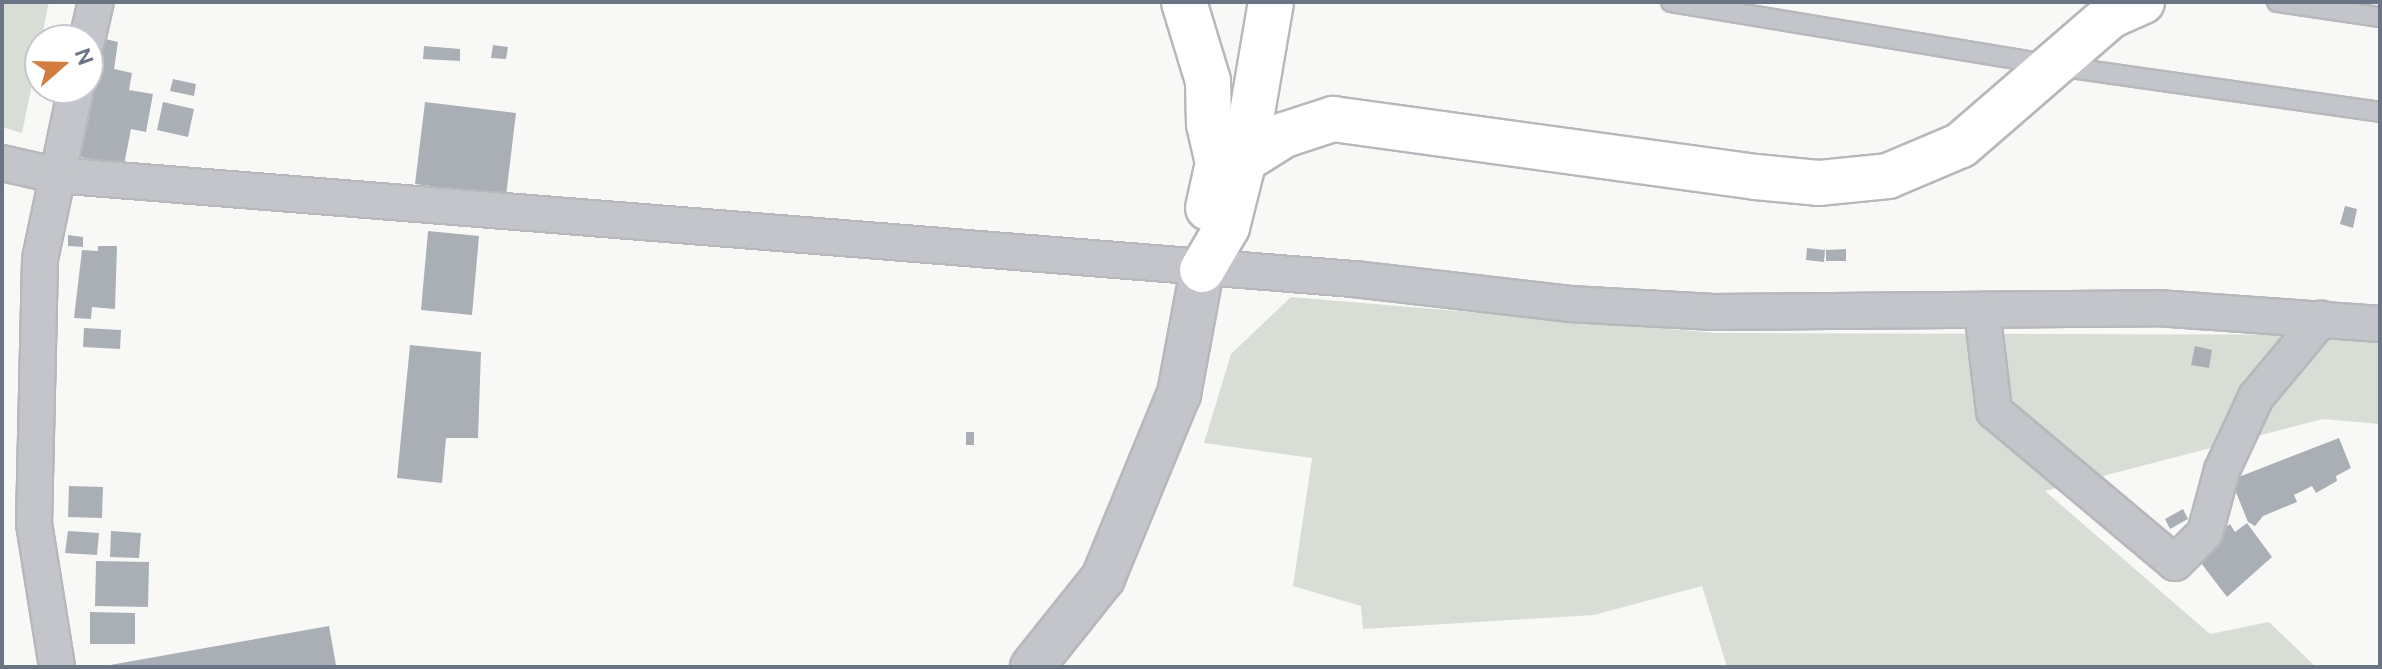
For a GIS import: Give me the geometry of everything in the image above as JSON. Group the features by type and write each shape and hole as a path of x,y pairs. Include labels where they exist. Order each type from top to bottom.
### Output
{"highway":[{"path":"1184,2 1208,81 1209,124 1231,162"},
{"path":"1202,270 1227,227 1245,2"},
{"path":"1231,162 1271,2"},
{"path":"1231,162 1284,135 1333,119 1756,177 1818,183 1888,176 1961,145 2110,16 2142,2"}],"street":[{"path":"91,24 96,2"},
{"path":"57,667 34,524 40,259 72,104"},
{"path":"2,163 55,175 1698,311 2157,308 2380,324"},
{"path":"1032,667 1103,578 1179,394 1202,270"},
{"path":"1982,310 1994,411 2175,563 2205,533 2222,470 2256,397 2321,319"}],"lane":[{"path":"1671,2 2050,65 2380,112"},
{"path":"2277,2 2380,17"}],"shaded area":[{"path":"2,2 49,2 44,24 24,24 24,104 28,104 22,133 2,127"},
{"path":"1291,297 1717,333 2328,335 2380,343 2380,424 2323,419 2045,491 2210,634 2269,622 2316,667 1727,667 1702,586 1594,615 1363,629 1361,606 1293,586 1312,458 1204,443 1231,354"}],"building":[{"path":"104,39 118,42 114,69 132,73 129,90 153,94 146,132 131,129 124,165 80,157 89,104 104,104"},
{"path":"493,45 508,47 506,59 491,58"},
{"path":"424,46 460,49 460,61 423,59"},
{"path":"173,79 196,84 194,96 170,91"},
{"path":"163,102 194,109 188,137 157,130"},
{"path":"425,102 516,113 506,196 415,184"},
{"path":"2345,206 2357,209 2353,228 2340,224"},
{"path":"428,231 479,236 472,315 421,310"},
{"path":"68,235 83,237 83,247 68,246"},
{"path":"98,246 117,246 115,309 92,307 91,319 74,318 82,250 98,251"},
{"path":"1807,248 1825,250 1824,262 1806,260"},
{"path":"1846,249 1846,261 1826,261 1826,250"},
{"path":"84,328 121,330 120,349 83,347"},
{"path":"410,345 481,352 478,438 446,438 442,483 397,478"},
{"path":"2195,346 2212,350 2209,368 2191,365"},
{"path":"966,432 974,432 974,445 966,445"},
{"path":"2339,438 2351,468 2336,476 2337,481 2316,493 2312,486 2294,495 2297,502 2263,516 2255,526 2248,522 2231,480"},
{"path":"69,486 103,487 102,518 68,517"},
{"path":"2183,509 2188,519 2170,529 2165,519"},
{"path":"2247,523 2272,557 2227,597 2198,559 2218,545 2212,537 2230,524 2235,532"},
{"path":"68,531 99,533 97,555 65,553"},
{"path":"111,531 141,533 139,558 110,557"},
{"path":"96,561 149,562 148,607 95,606"},
{"path":"90,612 135,613 135,644 90,644"},
{"path":"329,626 336,665 110,667 110,665"}]}
